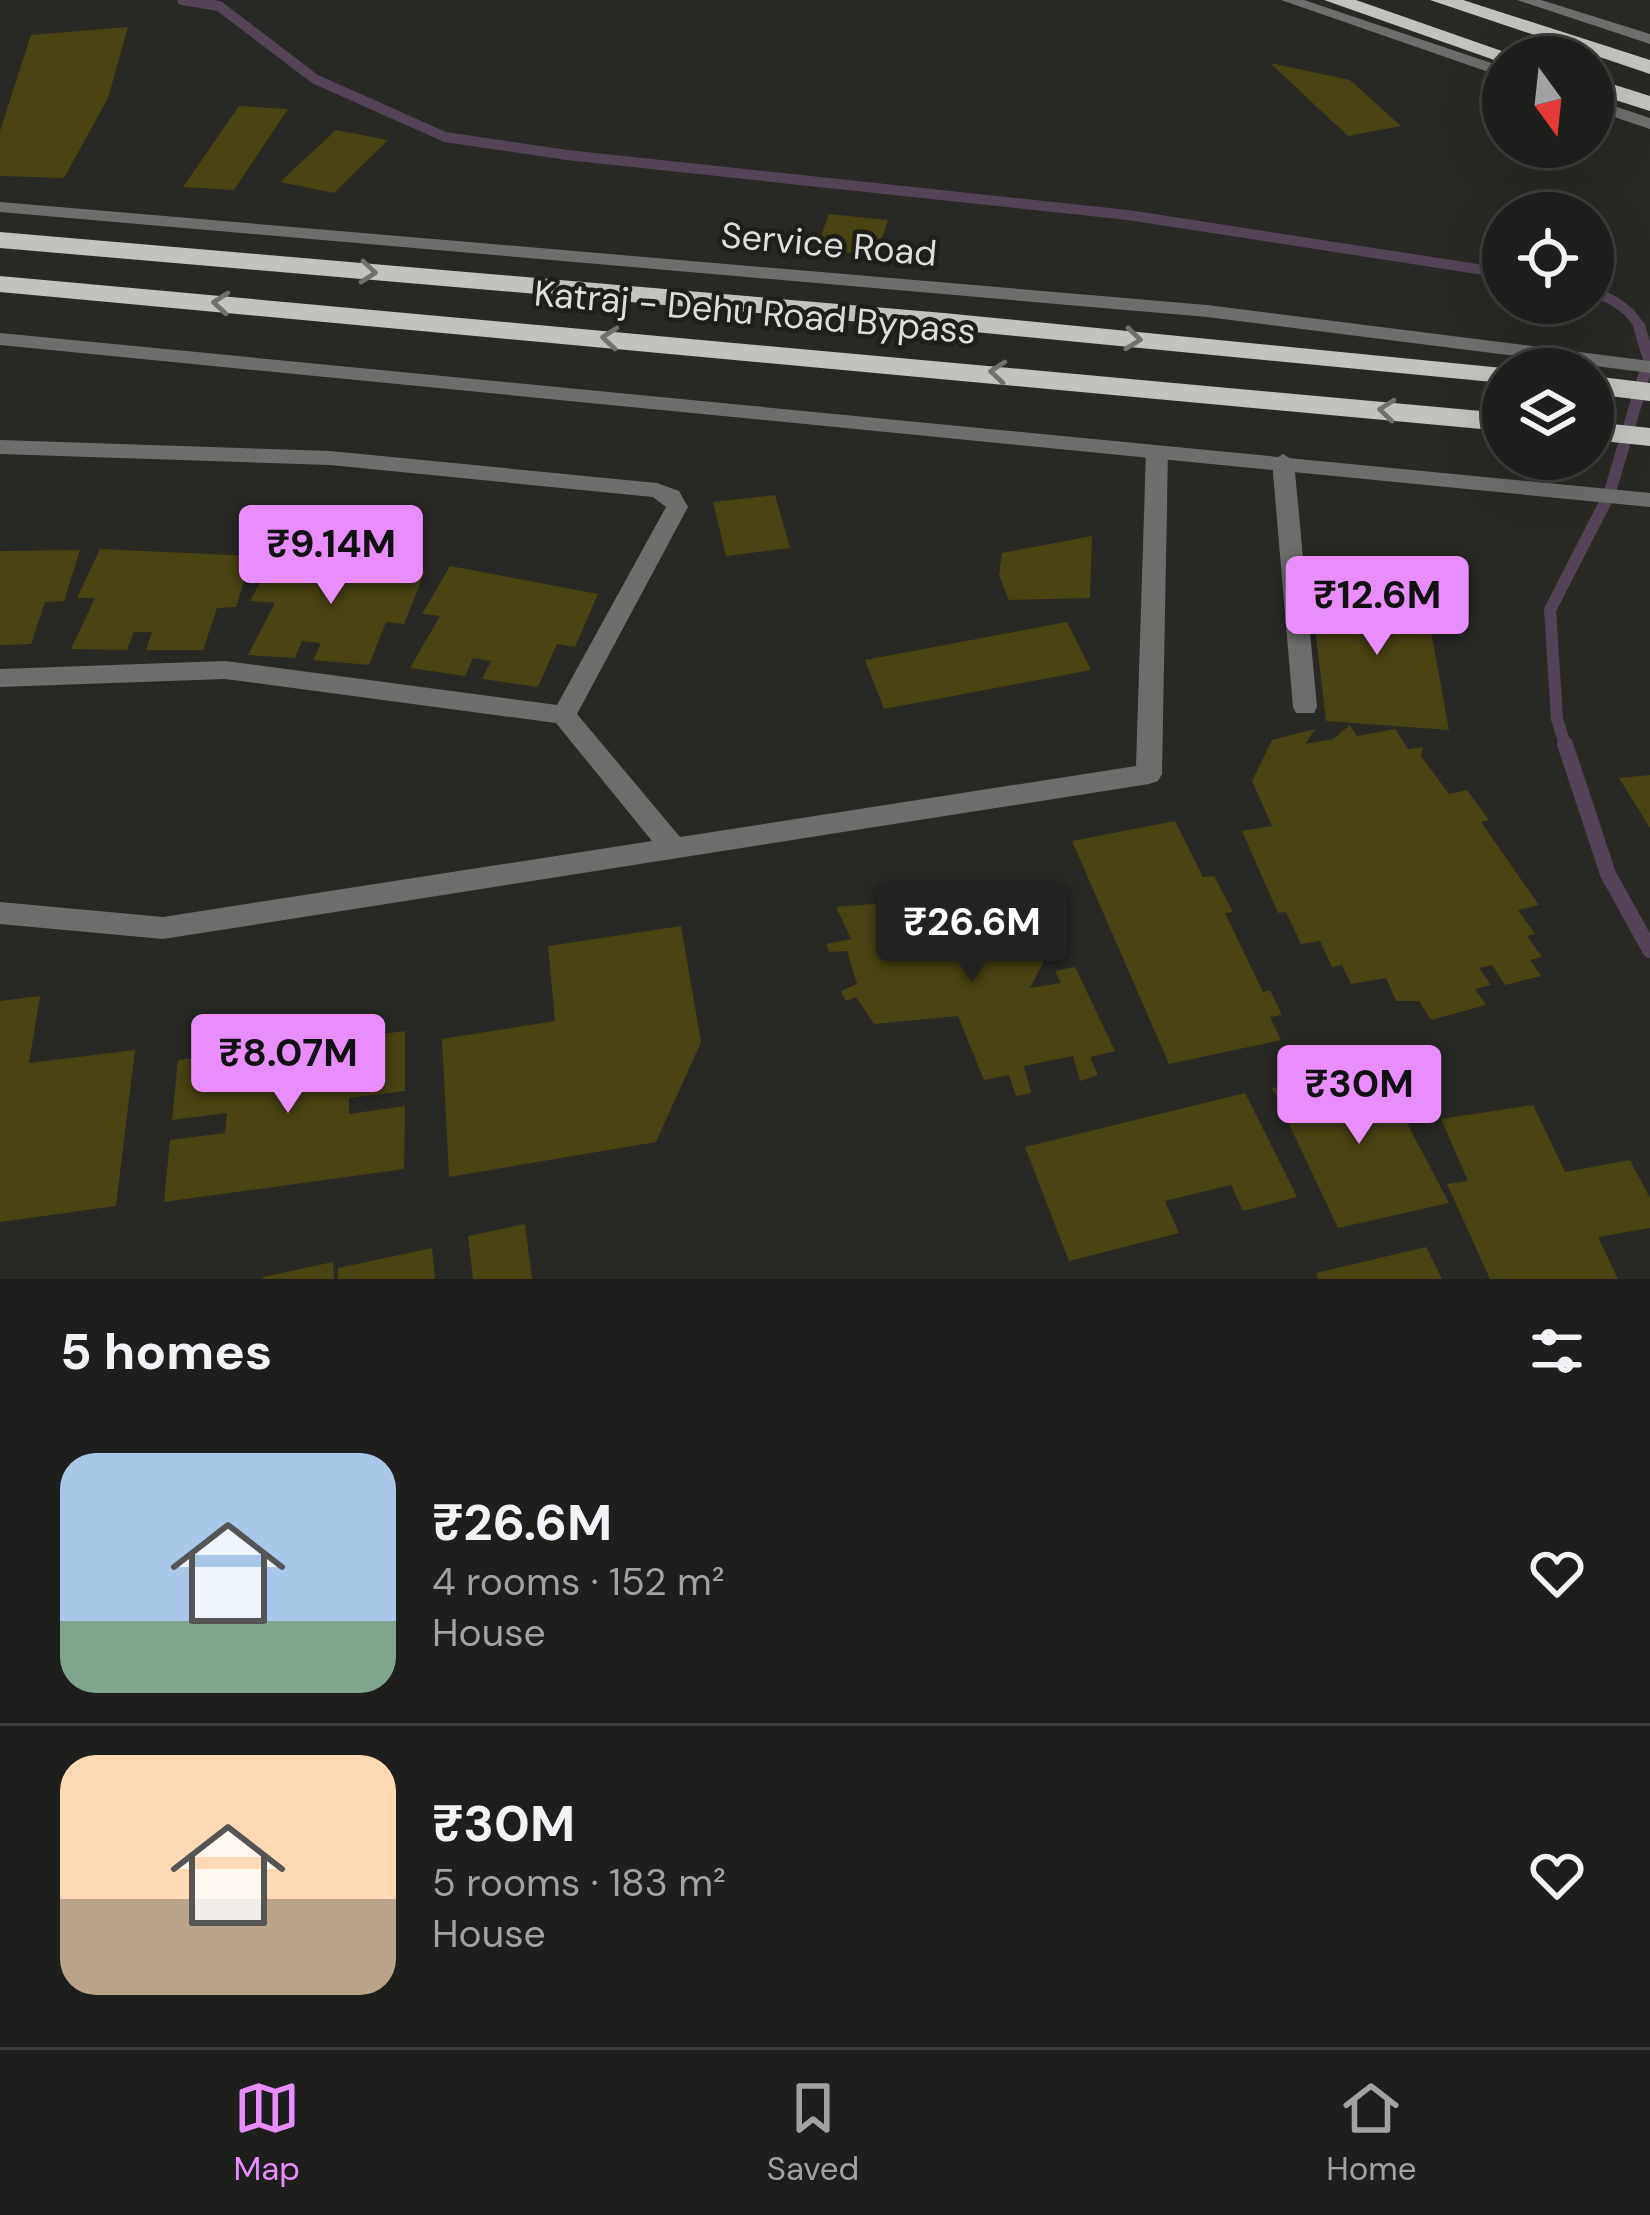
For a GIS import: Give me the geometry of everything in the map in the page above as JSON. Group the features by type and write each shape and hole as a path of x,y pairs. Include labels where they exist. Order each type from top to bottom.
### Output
{"highway":[{"path":"1334,0 1482,48"},
{"path":"1441,0 1650,67"},
{"path":"1614,92 1650,104"},
{"name":"Katraj - Dehu Road Bypass","path":"0,241 944,321 1482,373"},
{"name":"Katraj - Dehu Road Bypass","path":"0,284 1482,420"},
{"path":"1614,388 1650,392"},
{"path":"1614,433 1650,437"}],"street":[{"path":"1289,0 1482,65"},
{"path":"1525,0 1650,39"},
{"path":"1614,111 1650,124"},
{"name":"Service Road","path":"0,207 1183,309 1650,367"},
{"path":"0,339 1650,500"},
{"path":"0,447 330,458 657,490 671,496 677,507 564,715"},
{"path":"0,913 163,928 1149,774 1157,451"},
{"path":"1283,461 1305,707"},
{"path":"0,678 225,670 564,715 675,850"}],"building":[{"path":"128,27 108,98 64,178 0,176 0,131 31,35"},
{"path":"1270,63 1350,80 1401,126 1348,136"},
{"path":"239,106 288,109 234,190 183,187"},
{"path":"336,130 388,140 334,193 280,182"},
{"path":"829,214 888,220 876,256 816,249"},
{"path":"775,495 790,548 726,556 713,502"},
{"path":"1092,536 1090,598 1009,600 999,575 1002,553"},
{"path":"100,549 252,556 236,607 217,608 203,650 146,650 152,632 134,632 127,650 71,649 95,598 77,598"},
{"path":"80,550 64,601 45,602 31,644 0,645 0,551"},
{"path":"276,553 425,571 404,624 386,622 369,665 313,660 321,643 302,641 295,658 248,655 275,603 250,601"},
{"path":"450,566 598,594 575,647 557,644 538,687 482,679 491,661 473,658 465,676 410,668 440,616 422,614"},
{"path":"1310,585 1424,593 1449,730 1326,721"},
{"path":"1067,622 1091,670 884,709 865,660"},
{"path":"1350,725 1357,736 1395,729 1408,749 1423,747 1421,756 1449,794 1467,790 1489,820 1481,822 1539,905 1518,910 1535,934 1527,936 1542,957 1530,960 1541,976 1505,985 1492,965 1479,968 1491,985 1475,989 1486,1005 1431,1020 1419,1001 1396,1001 1386,978 1351,984 1342,965 1332,967 1320,941 1301,944 1286,912 1278,913 1242,831 1272,826 1252,781 1272,740 1315,729 1305,744 1333,739"},
{"path":"1650,775 1650,828 1619,778"},
{"path":"1175,821 1203,877 1214,876 1233,912 1225,913 1263,992 1270,990 1282,1015 1270,1017 1281,1040 1169,1064 1072,841"},
{"path":"962,893 990,906 984,915 1031,937 1038,925 1058,934 1030,988 1061,983 1055,971 1075,967 1115,1051 1090,1057 1098,1075 1080,1081 1073,1056 1024,1066 1031,1093 1016,1096 1009,1075 984,1080 958,1016 874,1024 856,997 846,1001 841,991 857,984 847,951 829,952 826,944 851,939 836,907 923,900 934,943"},
{"path":"681,926 701,1042 656,1142 449,1177 442,1039 555,1021 548,946"},
{"path":"40,996 29,1063 135,1050 116,1206 0,1222 0,1001"},
{"path":"405,1031 405,1091 349,1098 349,1114 405,1106 404,1169 164,1202 170,1140 225,1133 227,1113 172,1120 178,1060"},
{"path":"1377,1066 1449,1203 1338,1228 1272,1088"},
{"path":"1245,1093 1297,1197 1243,1211 1231,1185 1165,1201 1179,1233 1069,1261 1025,1147"},
{"path":"1533,1105 1565,1172 1630,1160 1650,1198 1650,1228 1598,1237 1618,1279 1490,1279 1447,1184 1468,1181 1441,1119"},
{"path":"525,1224 532,1279 473,1279 468,1236"},
{"path":"1426,1247 1442,1279 1318,1279 1316,1273"},
{"path":"432,1248 435,1279 338,1279 338,1268"},
{"path":"333,1262 334,1279 263,1279 263,1277"}],"waterway":[{"path":"182,0 219,6 315,79 445,137 567,155 1128,215 1482,270"},
{"path":"1614,302 1633,316 1640,329"},
{"path":"1566,747 1557,719 1550,610 1609,495 1649,359 1640,329"},
{"path":"1565,744 1608,874 1650,950"}]}
